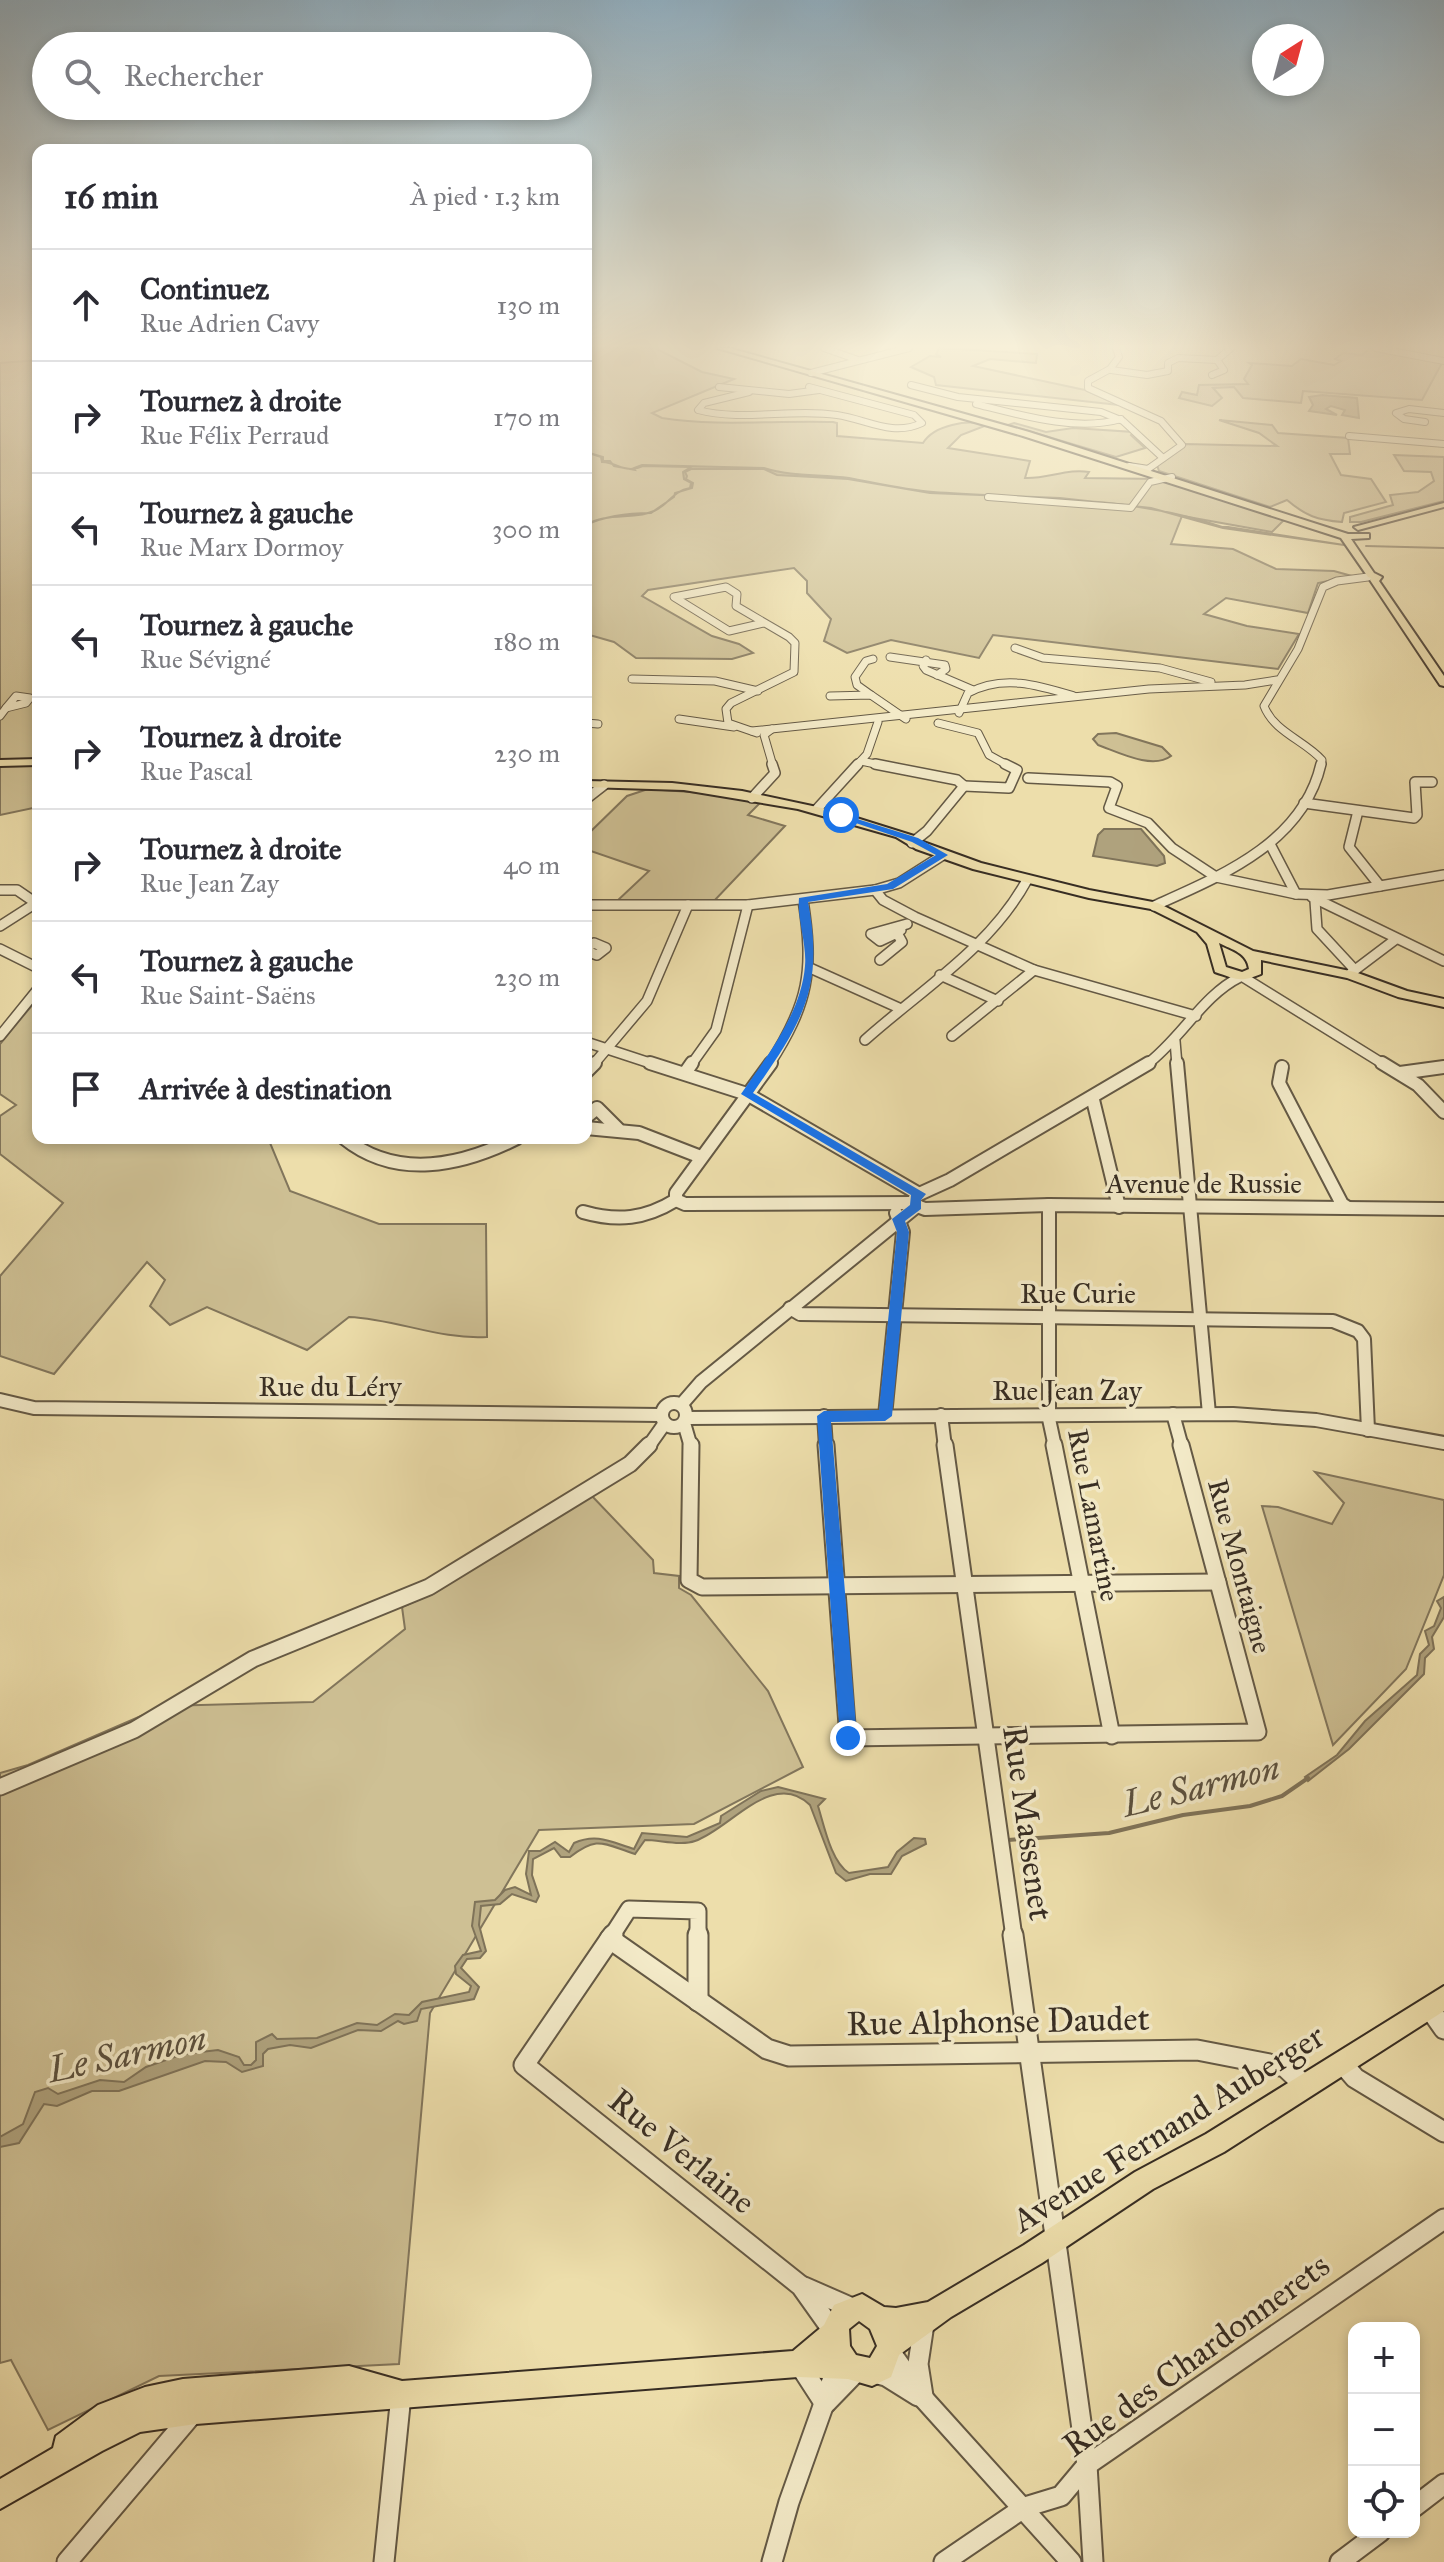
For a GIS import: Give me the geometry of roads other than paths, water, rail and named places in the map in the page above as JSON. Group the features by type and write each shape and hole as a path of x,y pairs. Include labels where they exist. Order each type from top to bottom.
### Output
{"main road":[{"path":"1147,468 1340,532 1368,534 1444,506"},
{"path":"1340,532 1444,506"},
{"path":"1358,527 1368,534"},
{"path":"1340,532 1444,683"},
{"path":"1362,560 1360,553 1368,534"},
{"path":"0,763 32,762"},
{"path":"592,784 683,787 817,809 900,835 943,855 1027,880 1154,906 1202,930 1245,952 1256,971 1241,977 1220,969 1213,943 1202,930"},
{"path":"1216,955 1227,948 1352,972 1395,992 1444,1003"},
{"name":"Avenue Fernand Auberger","path":"848,2361 881,2367 889,2348 928,2314 1056,2239 1177,2159 1215,2143 1437,2004"},
{"path":"0,2494 92,2441 138,2419 196,2410 401,2392 848,2361 843,2313 862,2307 879,2320 889,2348"},
{"name":"Avenue Fernand Auberger","path":"879,2320 896,2321 928,2314"},
{"path":"0,2494 108,2415 183,2393 349,2380 401,2392"}],"street":[{"path":"988,497 1134,506 1150,482 1170,478"},
{"path":"1154,906 1241,866 1270,844 1315,790 1322,760 1265,712 1274,683 1287,669 1313,616 1323,587 1330,582 1371,577"},
{"path":"734,727 725,716 731,703 788,677 797,667 793,639 736,606 737,594 726,587 674,597 729,631 764,623"},
{"path":"1015,648 1022,654 1043,658 1144,666 1225,686 1274,683"},
{"path":"890,657 926,660 924,668 973,690"},
{"path":"873,659 866,661 855,677 857,685 906,719"},
{"path":"1228,674 1241,686"},
{"path":"632,679 676,683 731,682 758,691"},
{"path":"959,713 962,700 973,690 1016,682 1081,698"},
{"path":"679,719 768,732 906,719 1203,683"},
{"path":"830,696 871,695"},
{"path":"1020,705 1044,706 1104,695"},
{"path":"0,716 6,708"},
{"path":"817,809 867,754 878,722"},
{"path":"861,761 957,780 964,786 1009,788 1017,770 989,755 978,733 938,723"},
{"path":"592,724 598,724"},
{"path":"752,798 775,773 768,732"},
{"path":"1028,778 1110,782 1117,786 1117,792 1109,802 1109,808 1148,823 1172,848 1216,877 1314,899 1444,961"},
{"path":"1304,803 1415,818 1415,782 1432,782"},
{"path":"592,794 604,785"},
{"path":"913,842 964,786"},
{"path":"1358,811 1348,845 1380,886"},
{"path":"1270,844 1296,894"},
{"path":"592,905 748,905 875,890 899,883 943,855"},
{"path":"1314,899 1442,878"},
{"path":"865,1040 992,931 1017,900 1027,880"},
{"path":"0,890 17,890 32,898"},
{"path":"875,890 911,921 1034,970 1196,1016"},
{"path":"1314,899 1317,929 1352,972 1396,939"},
{"path":"583,1212 607,1220 625,1221 652,1215 676,1200 676,1193 795,1020 810,968 810,937 803,900"},
{"path":"592,1065 647,1001 688,905"},
{"path":"685,1073 716,1030 748,905"},
{"path":"0,926 32,906"},
{"path":"911,921 881,941 871,934 876,930 911,921"},
{"path":"880,960 902,942 897,933"},
{"path":"0,948 32,962"},
{"path":"810,968 899,1008"},
{"path":"1218,989 1220,969"},
{"path":"952,1036 1034,970"},
{"path":"940,975 998,1001"},
{"path":"681,1405 701,1382 898,1219 1002,1147 1093,1100 1175,1041 1218,989 1241,977 1400,1073 1418,1085 1444,1112"},
{"path":"0,1036 32,996"},
{"path":"1175,1041 1203,1317 1209,1414"},
{"path":"592,1043 747,1094 927,1199"},
{"path":"1282,1067 1279,1083 1342,1204 1348,1208"},
{"path":"1400,1073 1444,1067"},
{"path":"1093,1100 1119,1207"},
{"path":"592,1112 597,1108 618,1129"},
{"path":"592,1128 618,1129 651,1137 701,1157"},
{"path":"352,1144 366,1154 406,1165 466,1158 502,1144"},
{"name":"Avenue de Russie","path":"676,1200 685,1204 873,1204 927,1199 963,1205 1444,1209"},
{"path":"873,1204 891,1210 903,1232 885,1416"},
{"name":"Rue Lamartine","path":"1049,1205 1049,1414 1112,1736"},
{"name":"Rue Curie","path":"790,1308 800,1314 1333,1321 1358,1331 1362,1337 1368,1430"},
{"name":"Rue du Léry","path":"0,1400 34,1408 663,1419"},
{"path":"0,1787 134,1730 253,1659 429,1587 630,1464 663,1419 668,1405 681,1405 688,1412 686,1420 691,1438 689,1580 702,1587 1218,1582"},
{"name":"Rue Montaigne","path":"1112,1736 1258,1732 1173,1414"},
{"name":"Rue Jean Zay","path":"686,1420 824,1416 1209,1414 1269,1416 1444,1443"},
{"name":"Rue Massenet","path":"941,1415 1087,2465 1093,2562"},
{"path":"824,1416 848,1738 1112,1736"},
{"path":"663,1419 673,1426 686,1420"},
{"path":"610,1939 629,1909 698,1911 698,2001"},
{"name":"Rue Alphonse Daudet","path":"610,1939 767,2049 789,2056 1197,2050 1285,2067 1305,2086"},
{"name":"Rue Verlaine","path":"610,1939 524,2065 801,2286 852,2308"},
{"path":"1437,2004 1444,2029"},
{"path":"1342,2063 1355,2078 1444,2132"},
{"name":"Rue des Chardonnerets","path":"944,2562 1025,2507 1061,2496 1087,2465 1444,2219"},
{"name":"Rue Verlaine","path":"801,2286 848,2361"},
{"path":"924,2399 918,2364 921,2332 928,2314"},
{"path":"889,2348 924,2399 1025,2507 1071,2562"},
{"path":"772,2562 789,2502 825,2404 848,2361 886,2376 924,2399"},
{"path":"798,2364 825,2404"},
{"path":"67,2562 196,2410 294,2384"},
{"path":"384,2562 401,2392"},
{"path":"1420,2502 1444,2484"},
{"path":"1340,2562 1372,2538"}],"waterway":[{"path":"1366,546 1444,548"},
{"name":"Le Sarmon","path":"1008,1840 1109,1833 1183,1815 1250,1806 1282,1796 1308,1778"}]}
